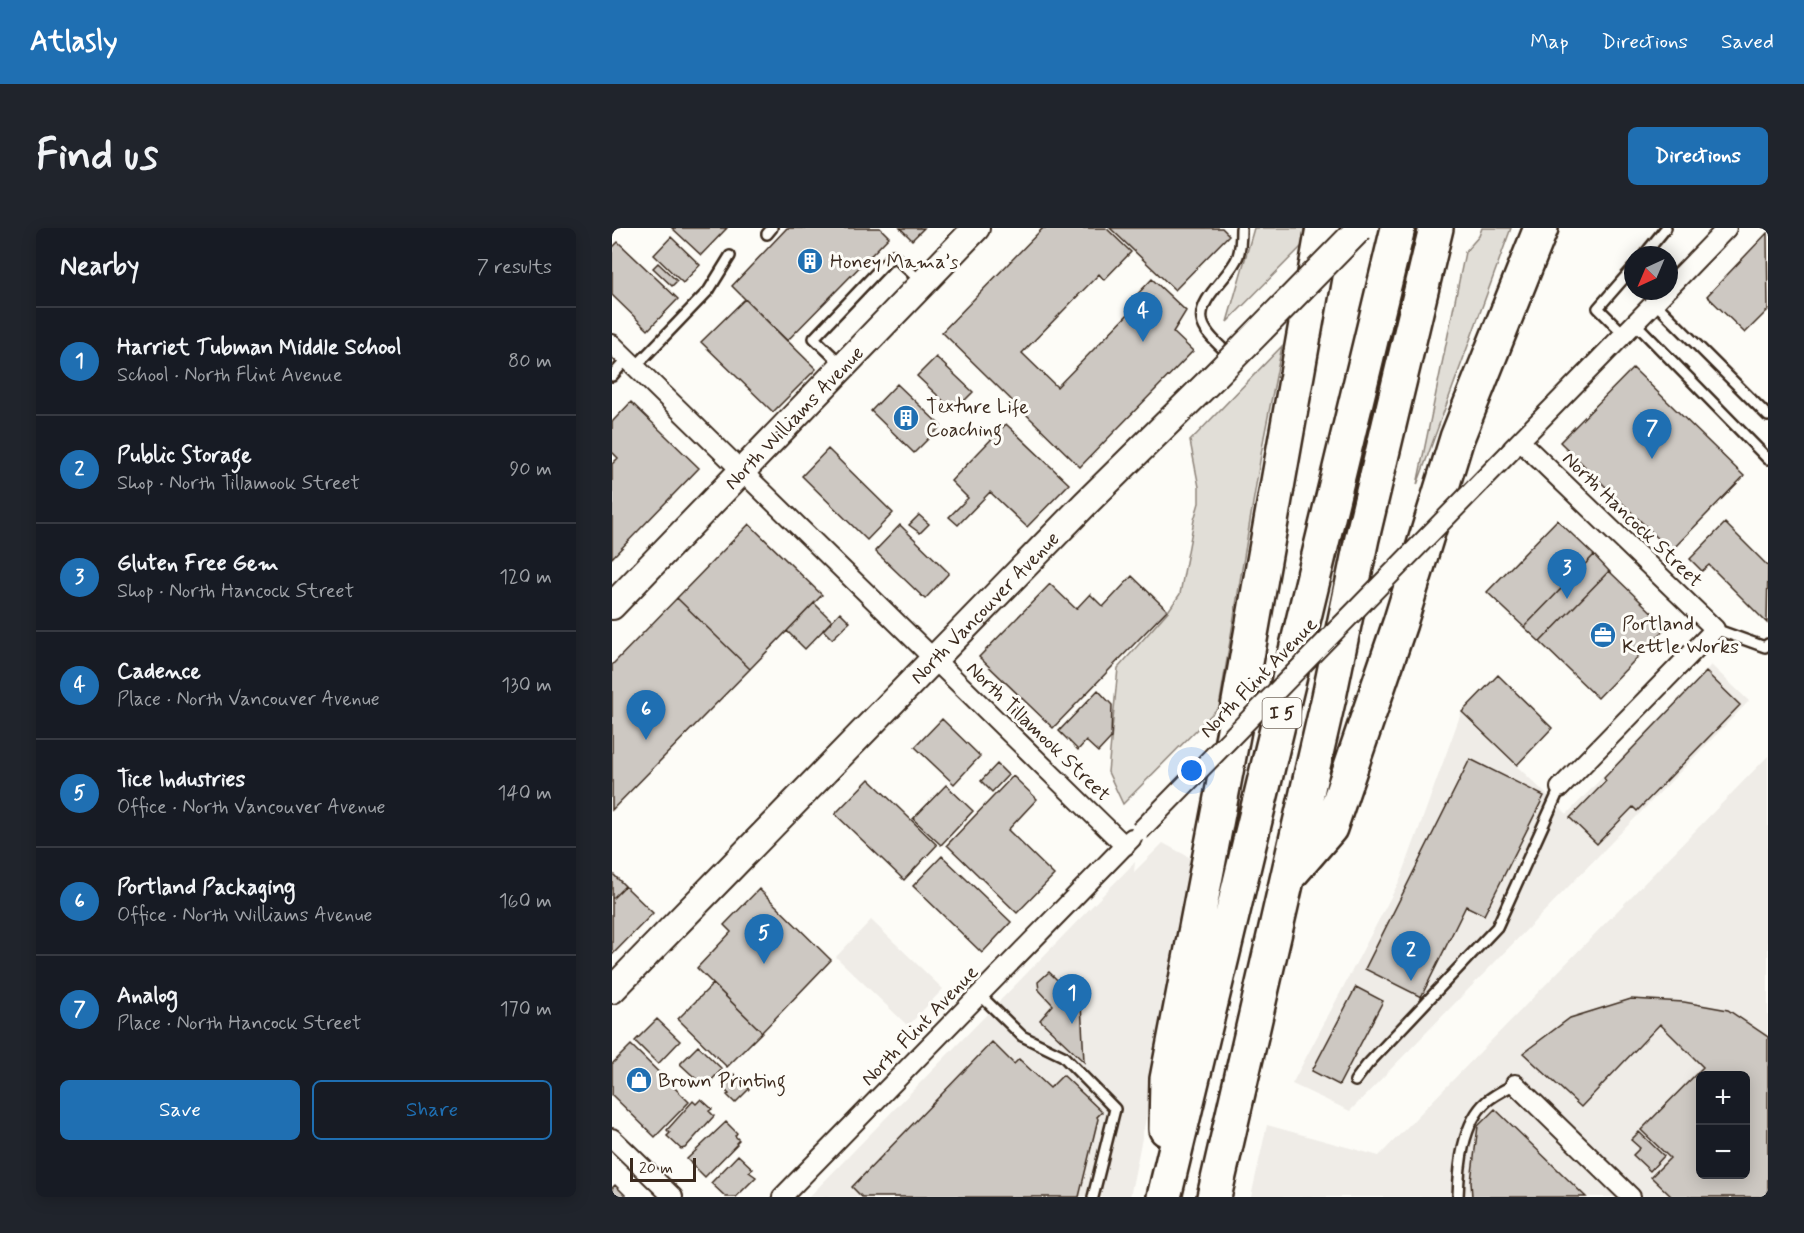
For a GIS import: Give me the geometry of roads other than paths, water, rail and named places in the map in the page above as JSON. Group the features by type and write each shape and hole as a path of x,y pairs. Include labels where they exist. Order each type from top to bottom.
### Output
{"highway":[{"path":"1163,1197 1167,1079 1232,742 1323,228"},
{"name":"I 5","path":"1163,1197 1308,607 1398,228"},
{"name":"I 5","path":"1214,1197 1289,875 1362,538 1436,228"},
{"path":"1289,875 1330,828 1400,623 1456,438 1541,228"}],"main road":[{"name":"North Williams Avenue","path":"612,606 976,228"},
{"name":"North Vancouver Avenue","path":"612,990 1085,504 1360,228"}],"street":[{"name":"North Flint Avenue","path":"1678,279 1727,228"},
{"name":"North Flint Avenue","path":"783,1197 1657,300"},
{"name":"North Tillamook Street","path":"612,344 1125,846"},
{"name":"North Hancock Street","path":"1516,445 1715,629"},
{"path":"1560,788 1715,629"},
{"path":"1515,1084 1631,1197"},
{"path":"612,1138 673,1197"}],"lane":[{"path":"1233,358 1208,332 1202,320 1203,308 1210,295 1231,269 1238,256 1241,228"},
{"path":"1651,246 1666,228"},
{"path":"843,366 814,338 893,255 923,283"},
{"path":"612,376 631,363 709,290 730,256"},
{"path":"1624,278 1598,308 1630,328 1768,459"},
{"path":"1668,300 1768,416"},
{"path":"1715,629 1765,647 1768,644"},
{"path":"1355,1081 1367,1065 1497,927 1560,788"},
{"path":"980,995 1022,1036 1063,1056 1115,1109 1093,1197"},
{"path":"1458,1197 1461,1161 1472,1122 1486,1101 1515,1084"}],"place":[{"name":"Honey Mama’s","path":"810,261"},
{"name":"Cadence","path":"1143,342"},
{"name":"Texture Life Coaching","path":"906,418"},
{"name":"Analog","path":"1652,459"},
{"name":"Gluten Free Gem","path":"1567,599"},
{"name":"Portland Kettle Works","path":"1603,635"},
{"name":"Portland Packaging","path":"646,740"},
{"name":"Tice Industries","path":"764,964"},
{"name":"Public Storage","path":"1411,981"},
{"name":"Harriet Tubman Middle School","path":"1072,1024"},
{"name":"Brown Printing","path":"639,1080"}]}
